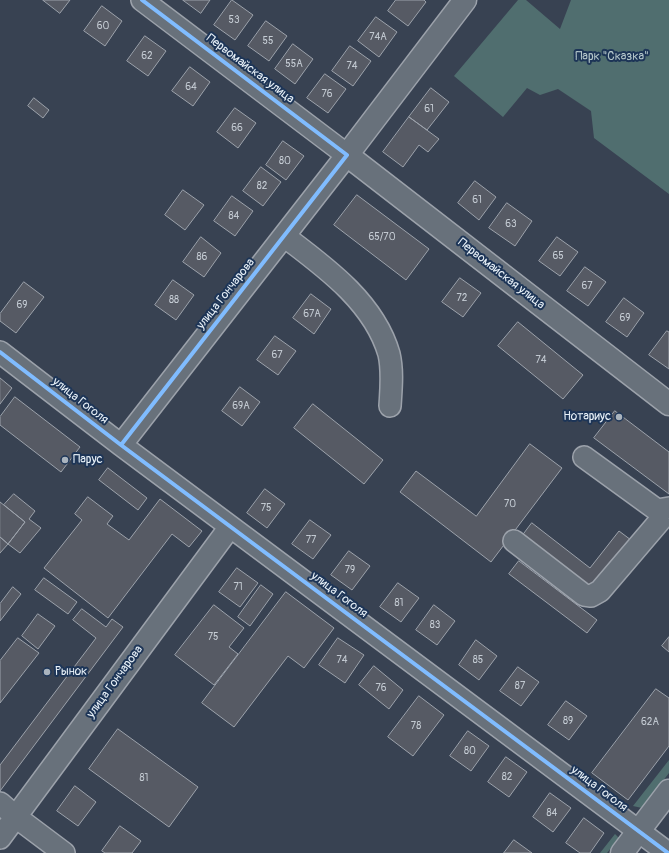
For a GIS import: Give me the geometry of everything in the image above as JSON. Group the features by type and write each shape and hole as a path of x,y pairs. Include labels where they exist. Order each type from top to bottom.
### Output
{"main road":[{"name":"улица Гончарова","path":"347,155 465,0"},
{"name":"Первомайская улица","path":"347,155 669,404"},
{"path":"622,853 669,791"}],"street":[{"name":"Первомайская улица","path":"142,0 347,155"},
{"name":"улица Гончарова","path":"121,445 347,155"},
{"path":"284,236 334,276 360,303 379,329 389,355 392,381 390,406"},
{"name":"улица Гоголя","path":"0,352 230,527 668,853"},
{"path":"584,457 657,510 669,509"},
{"path":"514,541 584,595 591,596 600,591 669,509"},
{"name":"улица Гончарова","path":"0,838 230,527"},
{"path":"0,803 64,853"}],"green space":[{"name":"Парк \"Сказка\"","path":"518,0 526,0 560,29 571,0 669,0 669,194 594,138 591,111 558,89 540,95 527,88 503,117 454,76"},
{"path":"669,760 669,773 642,808 633,806"},
{"path":"615,834 619,838 607,853 600,853"}],"building":[{"path":"43,0 70,0 60,13"},
{"path":"183,0 210,0 201,13"},
{"path":"232,0 253,15 235,40 214,25"},
{"path":"396,0 424,0 426,2 408,26 388,11"},
{"path":"102,6 122,21 105,46 84,31"},
{"path":"376,17 397,32 379,57 358,41"},
{"path":"266,21 287,36 269,61 248,46"},
{"path":"145,36 166,51 148,76 127,61"},
{"path":"293,44 313,59 295,84 275,69"},
{"path":"350,46 371,61 353,86 332,71"},
{"path":"190,67 210,82 193,106 172,91"},
{"path":"325,74 346,89 328,113 307,98"},
{"path":"431,88 449,102 427,130 409,117"},
{"path":"34,98 49,110 43,118 28,106"},
{"path":"235,108 256,123 238,148 217,132"},
{"path":"409,117 439,139 428,152 419,145 403,167 383,152"},
{"path":"283,141 304,156 286,180 266,165"},
{"path":"261,167 281,182 263,206 243,191"},
{"path":"475,181 496,197 479,220 458,203"},
{"path":"183,190 204,205 185,230 165,215"},
{"path":"357,195 429,249 406,280 334,225"},
{"path":"232,196 253,211 235,236 214,221"},
{"path":"507,203 532,221 515,246 489,228"},
{"path":"201,237 221,253 204,277 183,262"},
{"path":"557,237 578,252 560,276 539,261"},
{"path":"585,267 606,282 588,306 567,291"},
{"path":"460,278 481,293 463,317 442,302"},
{"path":"173,280 194,295 176,320 155,305"},
{"path":"24,282 44,297 16,333 0,321 0,314"},
{"path":"311,294 331,309 314,334 293,318"},
{"path":"624,298 644,313 627,337 606,322"},
{"path":"518,322 583,375 563,399 498,346"},
{"path":"667,331 669,332 669,369 649,355"},
{"path":"275,336 296,351 278,375 257,360"},
{"path":"0,378 12,388 0,404"},
{"path":"240,387 260,402 242,426 222,411"},
{"path":"15,397 80,447 61,472 0,425 0,417"},
{"path":"313,404 383,460 364,484 294,428"},
{"path":"615,411 669,452 669,494 594,438"},
{"path":"530,444 562,468 491,562 400,492 416,471 476,516"},
{"path":"108,468 147,498 138,510 99,480"},
{"path":"265,489 285,504 267,528 247,513"},
{"path":"14,494 35,511 29,519 41,528 20,553 8,544 25,522 4,505"},
{"path":"88,497 113,516 107,524 129,540 160,499 202,531 189,547 172,534 108,618 44,568 82,520 75,514"},
{"path":"0,502 25,522 8,544 0,537"},
{"path":"310,520 331,535 313,559 292,544"},
{"path":"532,523 590,568 619,531 631,540 593,589 523,535"},
{"path":"0,537 8,544 0,553"},
{"path":"349,551 370,566 352,590 331,575"},
{"path":"519,561 597,620 587,633 509,574"},
{"path":"237,568 258,583 240,607 219,592"},
{"path":"44,578 77,602 68,614 35,590"},
{"path":"398,583 419,598 401,622 380,607"},
{"path":"261,585 273,594 250,626 238,617"},
{"path":"13,587 21,594 0,621 0,604"},
{"path":"286,592 334,628 304,668 288,656 234,727 202,703"},
{"path":"214,605 244,628 229,647 238,654 214,685 175,655"},
{"path":"434,605 455,621 437,645 416,630"},
{"path":"82,609 106,627 112,619 123,627 0,791 0,765 96,638 73,620"},
{"path":"38,614 55,626 38,649 22,636"},
{"path":"669,637 669,652 662,646"},
{"path":"18,638 39,653 0,703 0,661"},
{"path":"338,638 364,655 345,683 319,665"},
{"path":"476,640 497,656 479,680 459,665"},
{"path":"374,666 403,690 389,709 359,685"},
{"path":"518,667 539,682 521,706 500,691"},
{"path":"656,689 669,698 669,746 628,800 592,773"},
{"path":"419,696 444,715 413,756 388,737"},
{"path":"566,701 587,716 569,740 548,725"},
{"path":"118,729 198,787 169,827 89,769"},
{"path":"468,731 489,746 471,771 450,756"},
{"path":"506,757 527,772 509,797 488,782"},
{"path":"75,786 96,802 78,826 57,811"},
{"path":"550,793 571,808 553,832 533,817"},
{"path":"584,818 604,833 590,853 580,853 566,843"},
{"path":"120,826 141,841 132,853 105,853 102,851"},
{"path":"514,840 532,853 504,853"}],"cycle path":[{"path":"121,445 347,155 142,0"},
{"path":"0,352 121,445 668,853"}],"place":[{"name":"Нотариус","path":"619,417"},
{"name":"Парус","path":"65,460"},
{"name":"Рынок","path":"47,672"}]}
